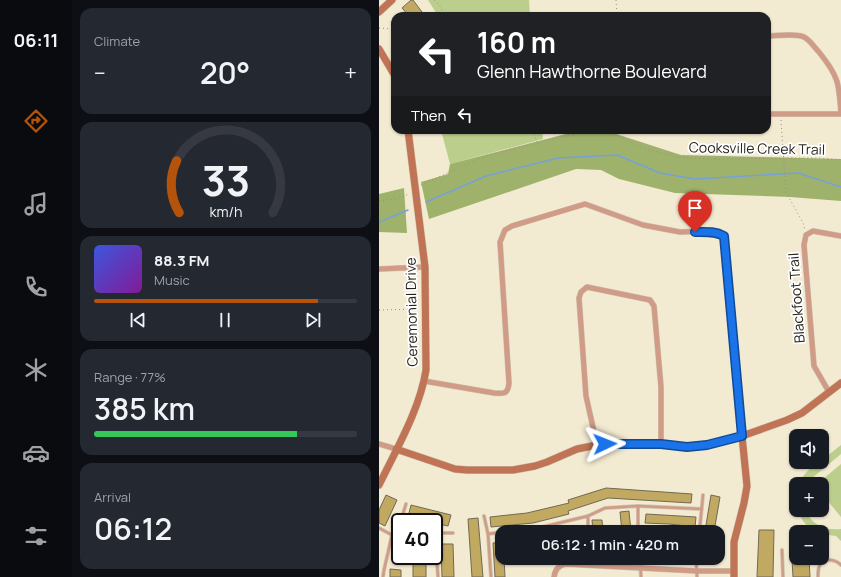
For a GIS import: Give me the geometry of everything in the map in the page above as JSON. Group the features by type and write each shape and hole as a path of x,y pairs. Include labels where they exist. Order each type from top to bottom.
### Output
{"street":[{"path":"379,12 392,0"},
{"path":"771,36 799,36 810,41 836,77 839,88 841,114 771,114"},
{"path":"379,49 391,69"},
{"name":"Ceremonial Drive","path":"379,485 417,405 424,381 426,345 425,268 408,134"},
{"path":"424,381 494,393 505,393 509,390 500,242 505,230 512,226 585,204 643,225 680,232 718,233 724,236 747,486 745,503 734,542 733,574 590,565"},
{"name":"Blackfoot Trail","path":"829,392 818,374 813,362 804,246 806,235 813,231 841,236"},
{"path":"379,269 425,268"},
{"path":"597,445 586,396 579,298 581,292 587,287 650,300 654,306 661,387 661,444"},
{"path":"379,444 455,469 467,470 513,470 535,466 577,449 597,445 661,444 687,447 707,445 742,436 787,420 802,413 841,383"},
{"path":"554,577 555,572 561,565"}],"lane":[{"path":"699,525 703,495"},
{"path":"403,513 406,504"},
{"path":"551,525 588,516 605,508 637,506 702,509"},
{"path":"637,506 638,525"},
{"path":"484,516 488,534 491,577"},
{"path":"588,516 588,525"},
{"path":"379,528 391,535"},
{"path":"443,533 453,533"},
{"path":"488,534 495,533"},
{"path":"383,577 391,542"},
{"path":"782,550 783,577"},
{"path":"818,577 819,565 822,562 830,559 837,561 841,565"},
{"path":"437,565 438,577"},
{"path":"697,565 697,577"},
{"path":"640,567 641,577"}],"path":[{"path":"434,0 443,12"},
{"path":"616,0 617,12"},
{"path":"379,28 391,29"},
{"path":"781,114 786,192 803,223 806,235"},
{"path":"534,134 537,143"},
{"name":"Cooksville Creek Trail","path":"379,201 396,199 408,194 423,184 485,156 576,134"},
{"name":"Cooksville Creek Trail","path":"614,134 640,147 676,157 711,159 820,158 841,160"},
{"path":"379,310 418,309"}],"green space":[{"path":"428,0 529,0 530,12 436,12"},
{"path":"442,134 542,134 543,139 450,164"},
{"path":"566,134 616,134 681,155 841,159 841,201 790,197 675,193 619,179 601,170 576,169 429,219 421,182 448,174 450,164"},
{"path":"404,188 407,233 379,232 379,194"},
{"path":"841,445 841,454 829,464 829,454"},
{"path":"841,464 841,517 829,502 829,477 825,477"},
{"path":"810,469 823,469 813,477 803,477"},
{"path":"809,517 818,525 807,525 801,518"},
{"path":"829,529 841,529 841,541 836,536 829,535"}],"building":[{"path":"413,0 422,12 406,12 402,8"},
{"path":"606,488 692,494 691,503 608,498 568,511 569,514 533,523 495,525 495,527 491,527 490,517 527,513 569,503 568,500"},
{"path":"386,495 397,500 385,526 379,523 379,510"},
{"path":"711,495 720,497 715,525 706,525"},
{"path":"411,505 443,513 409,513"},
{"path":"629,511 630,525 621,525 620,512"},
{"path":"443,513 451,515 448,526 443,525"},
{"path":"646,514 696,517 695,525 645,523"},
{"path":"478,518 483,577 472,577 468,519"},
{"path":"592,520 602,520 602,525 592,525"},
{"path":"759,530 774,530 773,577 757,577"},
{"path":"493,543 495,543 495,565 504,565 505,577 495,577"},
{"path":"443,544 453,544 454,577 442,577"},
{"path":"413,565 426,565 426,577 413,577"},
{"path":"792,565 809,565 810,577 793,577"},
{"path":"390,569 401,570 401,577 390,577"}],"waterway":[{"path":"426,202 486,176 558,158 617,155 660,173 695,179 798,173 841,187"},
{"path":"379,222 408,210"}],"route":[{"path":"605,444 661,444 687,447 707,445 742,436 724,236 718,233 695,232"}]}
